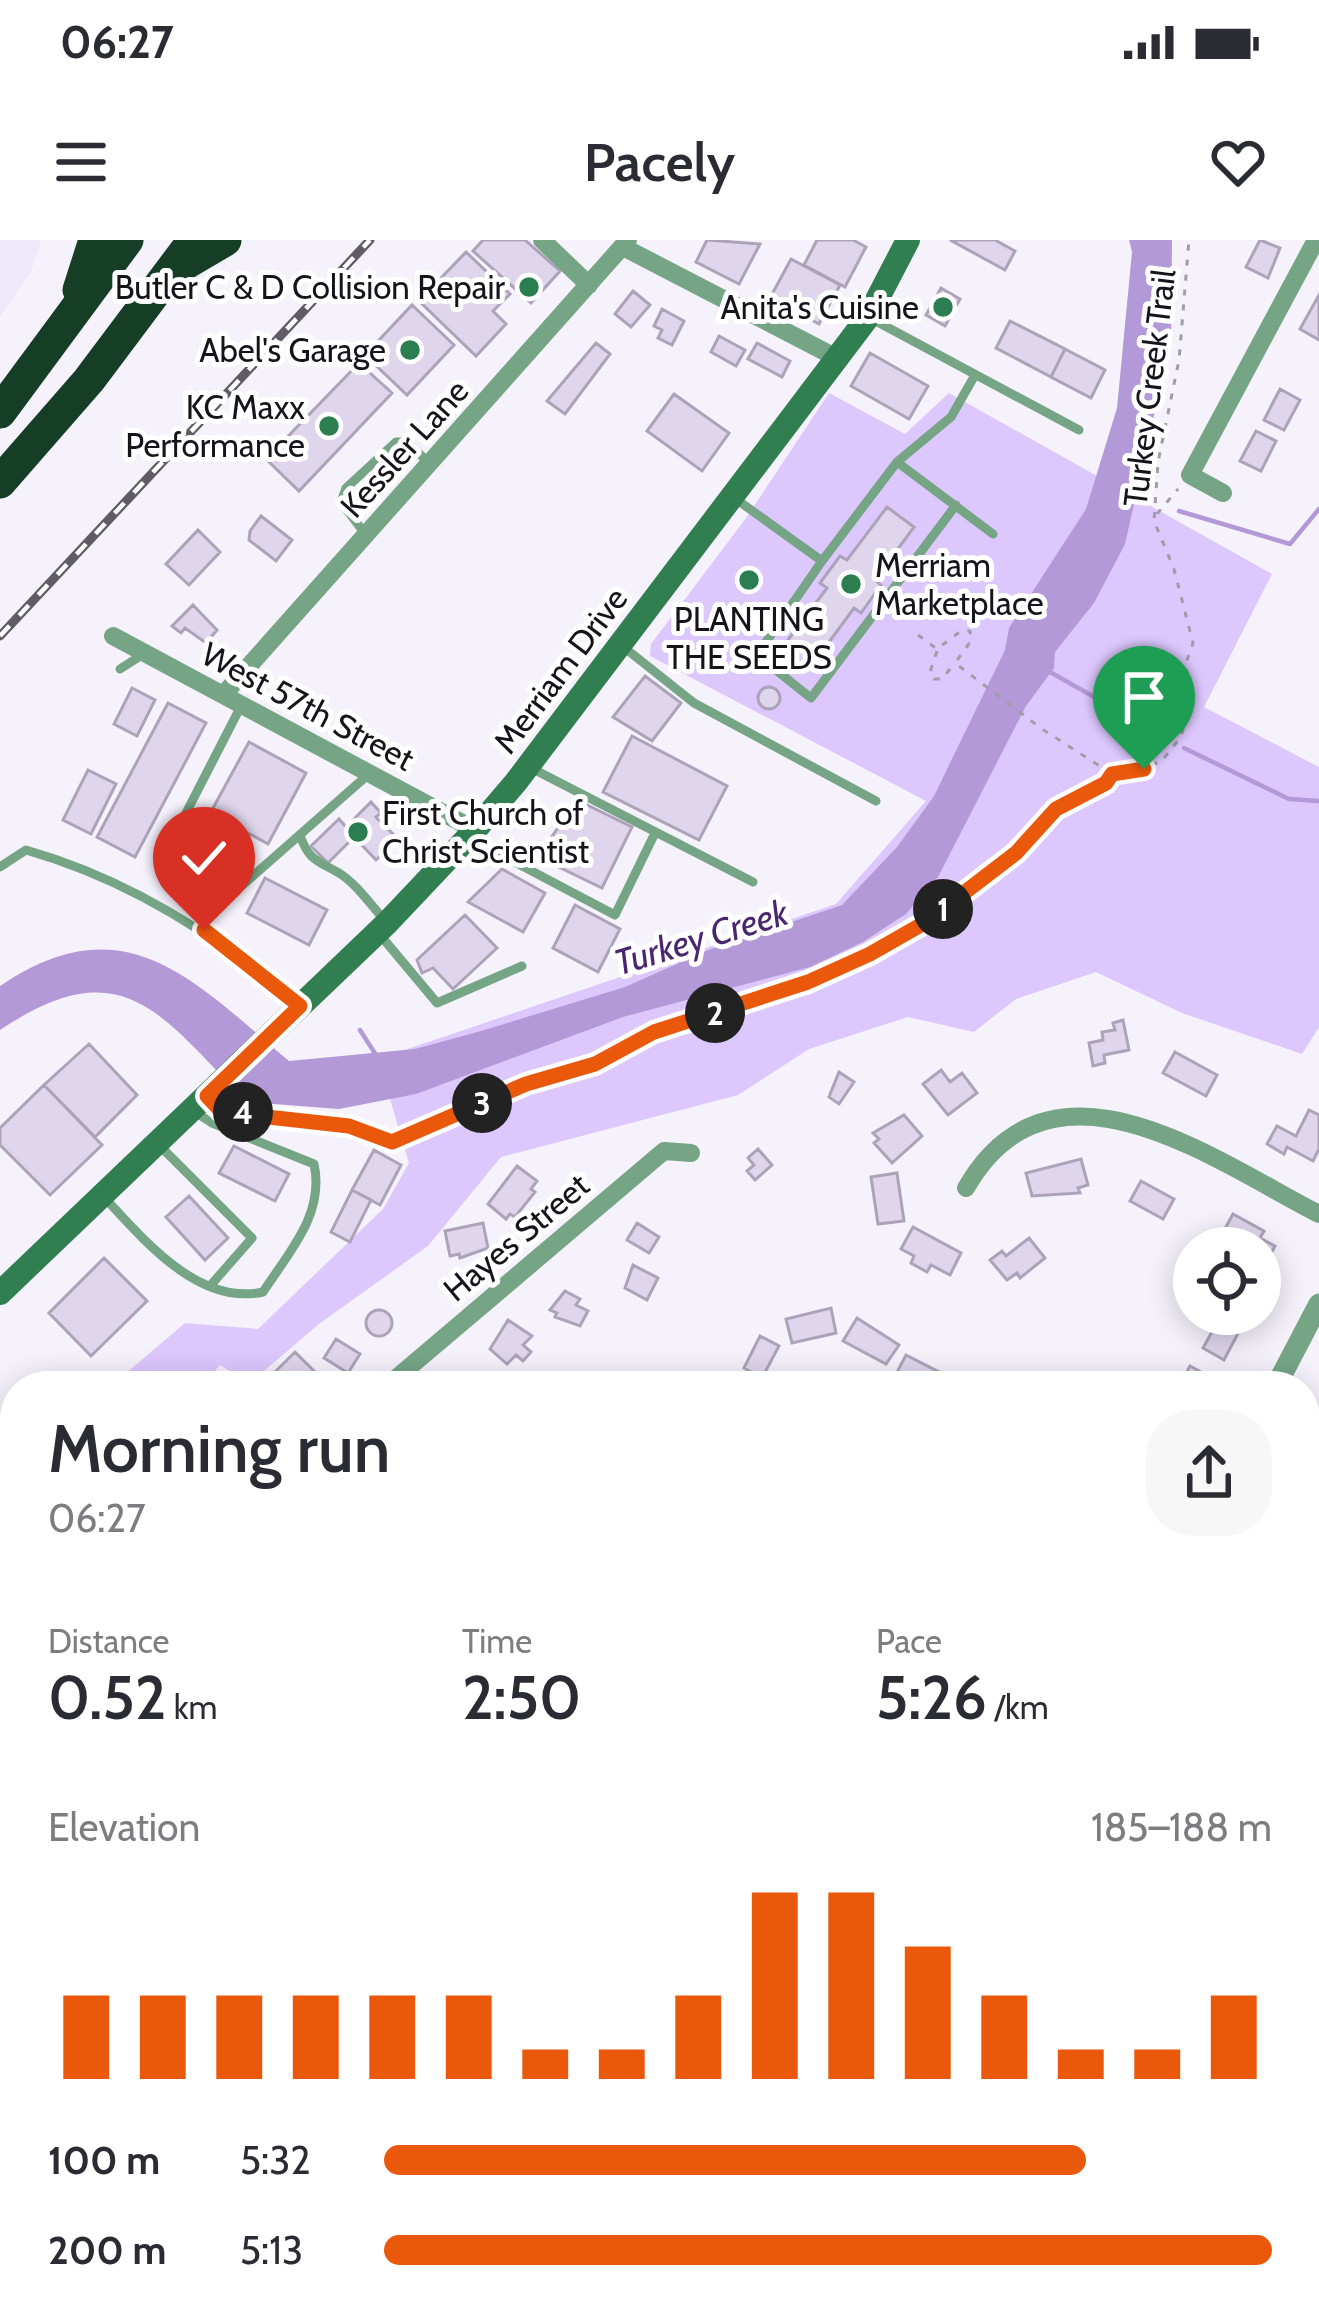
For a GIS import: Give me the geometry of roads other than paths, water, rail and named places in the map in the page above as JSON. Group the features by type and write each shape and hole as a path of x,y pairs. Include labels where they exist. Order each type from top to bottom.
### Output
{"highway":[{"path":"69,320 95,240"},
{"path":"0,412 128,240"},
{"path":"0,482 89,380 194,240"},
{"path":"172,270 225,240"}],"main road":[{"name":"Merriam Drive","path":"0,1293 382,928 471,834 528,766 868,317 908,240"}],"street":[{"path":"542,240 589,285"},
{"path":"1223,493 1190,475 1316,240"},
{"path":"625,243 837,358"},
{"name":"Kessler Lane","path":"233,699 366,535 625,243"},
{"name":"West 57th Street","path":"113,636 370,773 471,834"},
{"path":"965,1188 980,1162 1013,1133 1074,1116 1142,1125 1319,1214"},
{"name":"Hayes Street","path":"405,1371 664,1151 691,1154"},
{"path":"1284,1371 1319,1304"}],"lane":[{"path":"868,317 1079,430"},
{"path":"956,506 811,698 757,655 897,462 938,432 975,375"},
{"path":"366,535 341,502 346,488 395,442 407,442 430,464"},
{"path":"897,462 993,534"},
{"path":"733,497 821,561"},
{"path":"621,644 694,704 876,801"},
{"path":"120,668 145,652"},
{"path":"167,850 233,699"},
{"path":"528,766 753,882"},
{"path":"238,889 370,773"},
{"path":"471,834 615,915 655,833"},
{"path":"300,835 305,852 319,866 340,874 437,1003 522,966"},
{"path":"0,866 26,850 149,901 204,930 300,1006"},
{"path":"103,1195 172,1265 239,1297 262,1292 314,1213 318,1181 314,1164 212,1123 206,1097"},
{"path":"157,1143 252,1238 210,1286"}],"waterway":[{"path":"1179,511 1290,544 1319,509"},
{"path":"1050,672 1170,740"},
{"path":"1184,748 1289,799 1319,801"},
{"path":"360,1030 376,1055"}],"railway":[{"path":"0,636 370,240"}],"place":[{"name":"Butler C & D Collision Repair","path":"529,287"},
{"name":"Anita's Cuisine","path":"943,307"},
{"name":"Abel's Garage","path":"410,350"},
{"name":"KC Maxx Performance","path":"329,426"},
{"name":"PLANTING THE SEEDS","path":"749,580"},
{"name":"Merriam Marketplace","path":"851,584"},
{"name":"First Church of Christ Scientist","path":"358,832"}],"water label":[{"name":"Turkey Creek","path":"701,937"}]}
